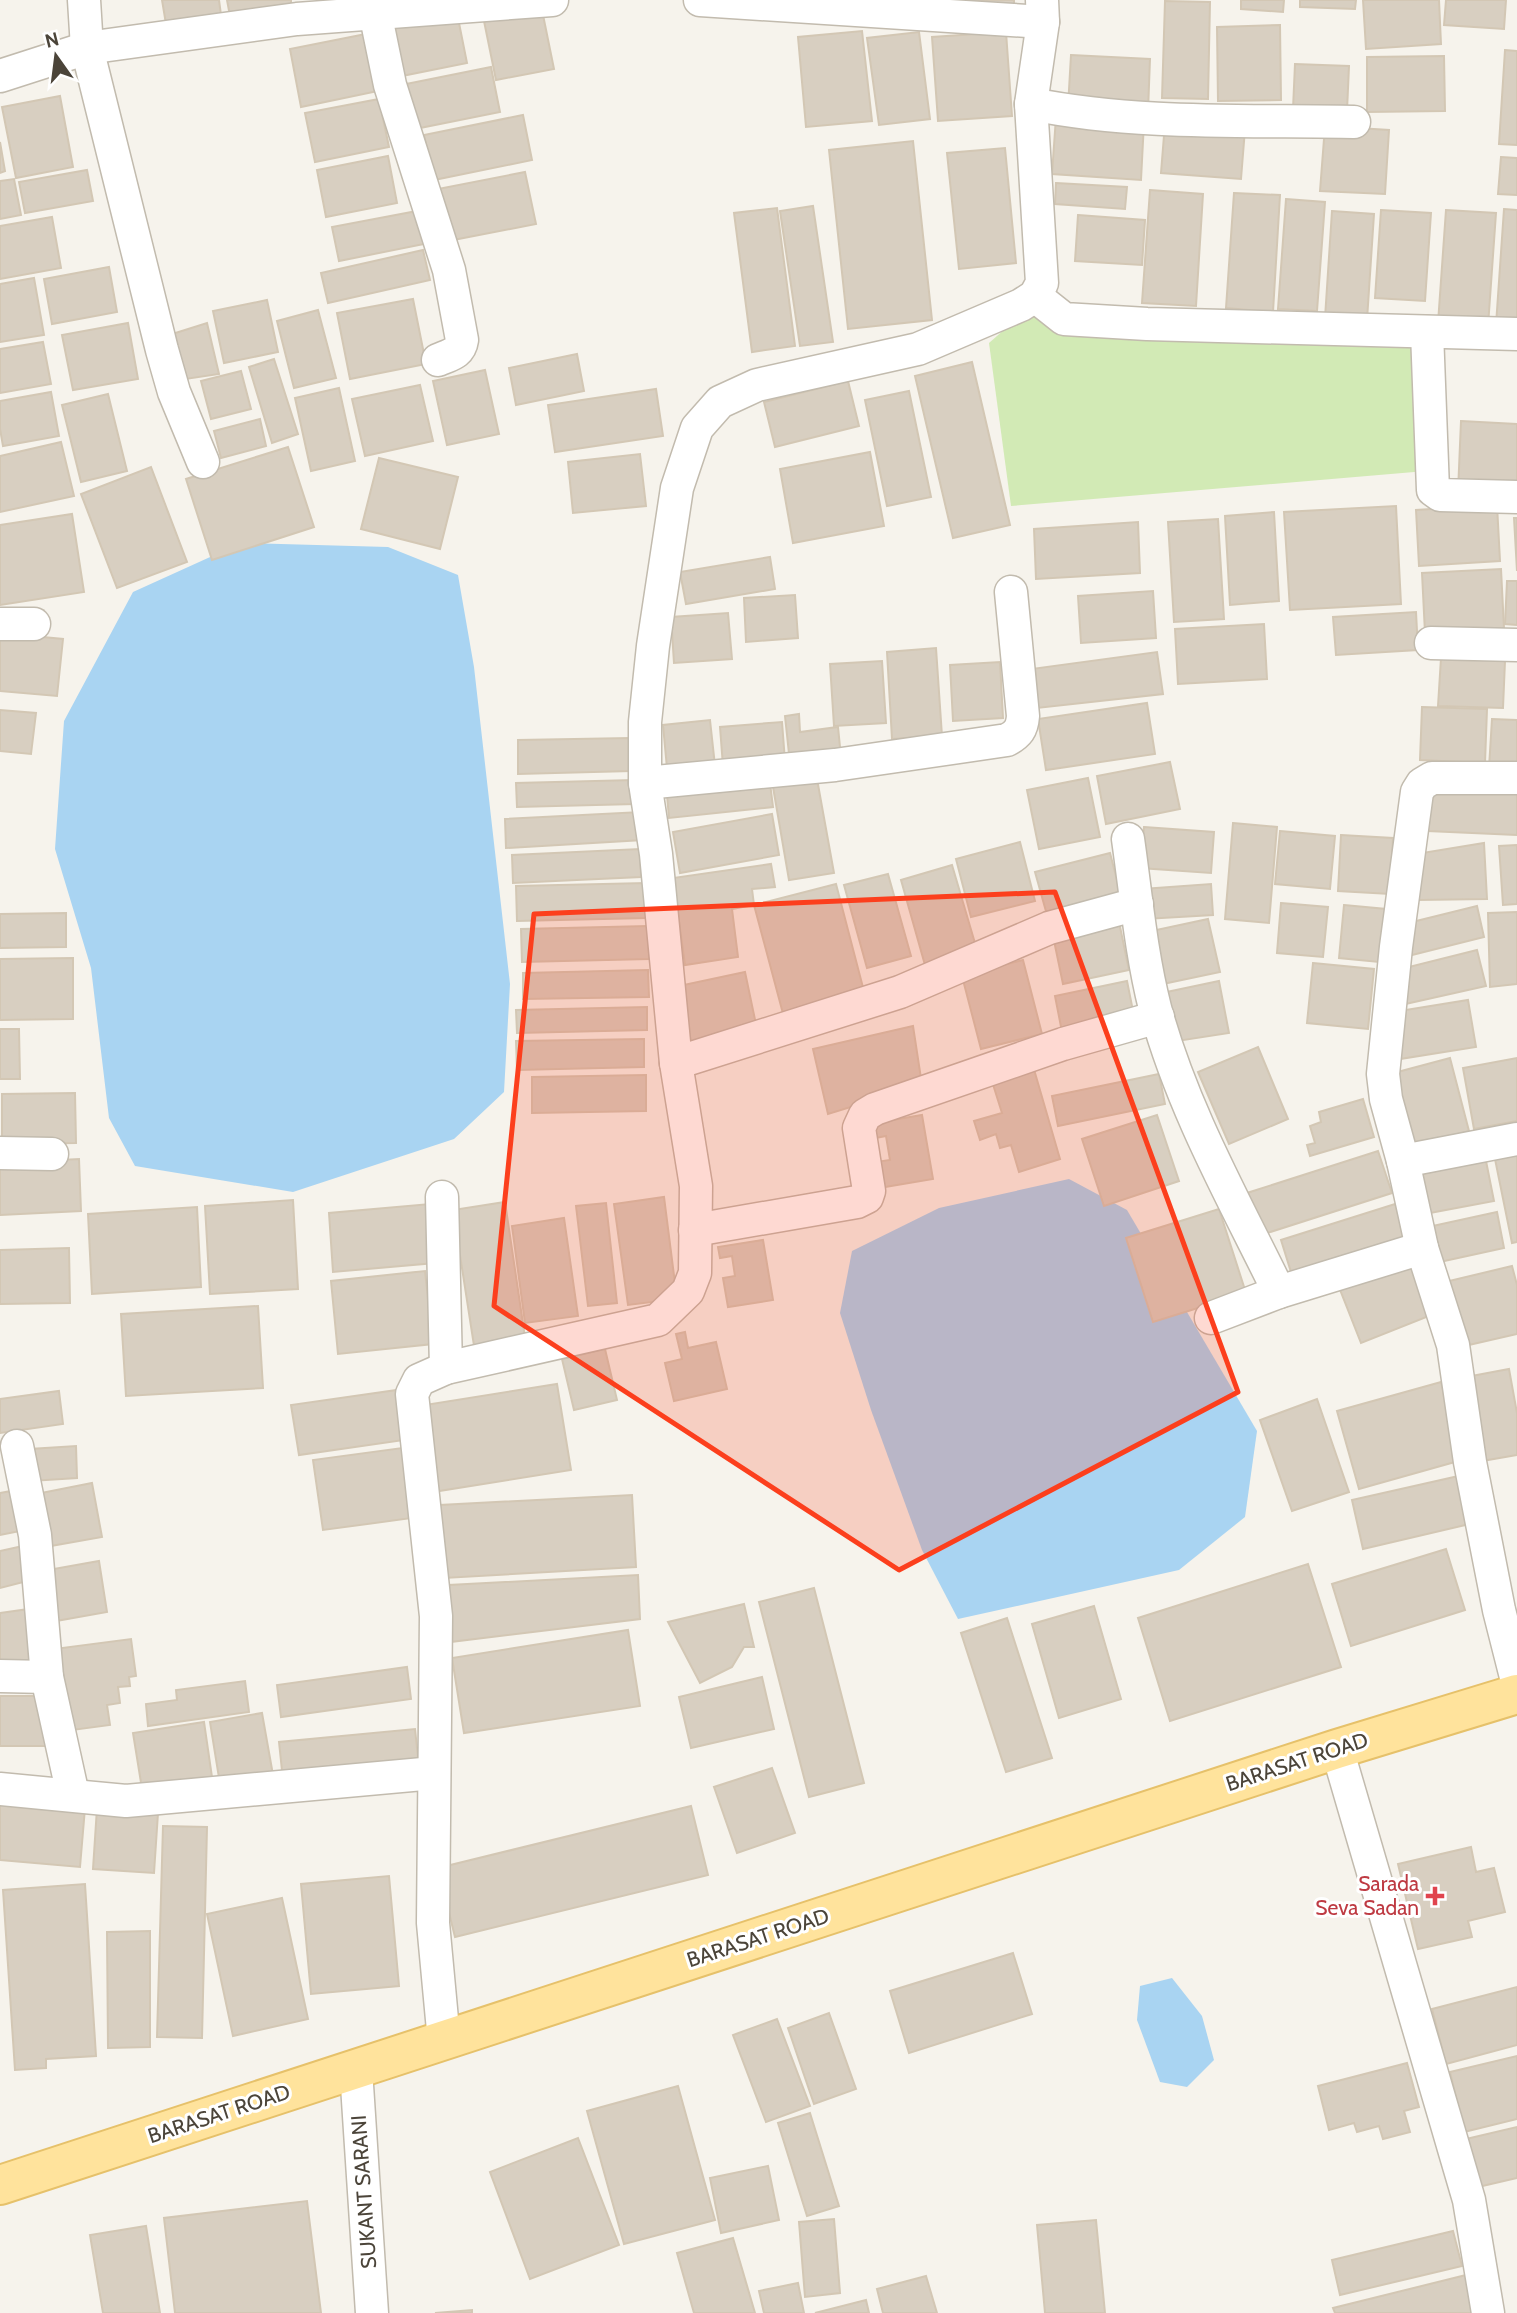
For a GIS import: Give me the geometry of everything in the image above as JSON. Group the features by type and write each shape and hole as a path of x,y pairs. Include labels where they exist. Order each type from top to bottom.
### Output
{"main road":[{"name":"BARASAT ROAD","path":"0,2185 1337,1749 1517,1694"}],"street":[{"path":"85,0 88,47 162,350 174,392 203,462"},
{"path":"0,76 88,47 297,19 552,0"},
{"path":"444,2041 433,1923 436,1616 412,1394 418,1380 446,1368 659,1320 688,1291 695,1273 696,1186 677,1063 656,853 645,783 645,722 653,646 677,488 697,428 720,402 757,385 918,349 1021,305 1035,296 1042,284 1031,104 1042,11 700,0"},
{"path":"375,12 390,85 451,282 462,340 461,347 456,352 438,360"},
{"path":"1031,104 1078,113 1139,117 1354,122"},
{"path":"1035,296 1064,319 1517,334"},
{"path":"1427,332 1433,490 1440,495 1517,497"},
{"path":"645,783 835,765 1007,740 1017,735 1023,726 1023,716 1011,592"},
{"path":"0,624 34,624"},
{"path":"1431,643 1517,645"},
{"path":"1517,778 1432,778 1422,784 1417,792 1396,947 1383,1074 1386,1099 1422,1248 1453,1345 1470,1462 1499,1610 1517,1681"},
{"path":"1128,839 1158,1017 1174,1067 1201,1130 1279,1292"},
{"path":"677,1063 900,992 1049,928 1137,904"},
{"path":"695,1230 856,1202 867,1197 869,1191 859,1128 865,1115 875,1109 1063,1044 1158,1017"},
{"path":"1403,1161 1517,1139"},
{"path":"0,1153 52,1154"},
{"path":"442,1197 446,1368"},
{"path":"1211,1318 1279,1292 1422,1248"},
{"path":"17,1446 35,1535 47,1677 73,1795"},
{"path":"0,1676 47,1677"},
{"path":"1337,1749 1469,2200 1488,2313"},
{"path":"0,1789 126,1801 434,1773"},
{"name":"SUKANT SARANI","path":"356,2070 372,2313"}],"highlighted area":[{"path":"1055,892 1238,1392 899,1570 494,1306 534,914"}],"green space":[{"path":"1031,306 1416,324 1426,471 1011,506 989,343"}],"water":[{"path":"241,543 388,547 458,575 474,667 510,984 504,1092 454,1139 293,1192 135,1166 109,1118 91,968 55,849 64,721 133,592"},
{"path":"1069,1179 1127,1210 1257,1431 1245,1517 1179,1570 958,1619 922,1550 871,1410 840,1313 852,1251 939,1208"},
{"path":"1172,1978 1202,2016 1214,2060 1187,2087 1160,2082 1137,2020 1140,1986"}],"building":[{"path":"162,0 219,0 221,15 166,24"},
{"path":"227,0 291,0 291,4 230,16"},
{"path":"956,0 1014,0 1014,10 956,11"},
{"path":"1241,0 1284,0 1283,12 1241,9"},
{"path":"1300,0 1356,0 1355,9 1300,7"},
{"path":"1363,0 1439,0 1441,44 1366,49"},
{"path":"1446,0 1506,0 1504,29 1444,25"},
{"path":"1165,1 1210,2 1208,99 1162,98"},
{"path":"542,10 554,69 496,80 484,21"},
{"path":"457,13 467,63 392,78 382,28"},
{"path":"1280,25 1281,100 1218,101 1217,27"},
{"path":"862,31 872,121 806,127 798,37"},
{"path":"919,32 930,119 879,125 867,38"},
{"path":"1006,32 1012,116 938,121 932,37"},
{"path":"366,34 378,91 301,107 290,49"},
{"path":"1505,50 1517,51 1517,145 1499,144"},
{"path":"1071,55 1150,59 1148,111 1068,107"},
{"path":"1444,56 1445,111 1367,112 1367,57"},
{"path":"1295,64 1349,66 1347,111 1293,109"},
{"path":"491,67 500,112 410,130 401,85"},
{"path":"60,96 73,167 16,178 2,107"},
{"path":"379,99 389,147 315,162 305,113"},
{"path":"523,115 532,160 434,180 424,135"},
{"path":"1056,117 1144,122 1141,180 1052,174"},
{"path":"1165,123 1245,129 1241,179 1161,173"},
{"path":"1325,126 1389,130 1385,194 1320,191"},
{"path":"913,141 932,320 848,329 829,150"},
{"path":"0,142 5,171 0,173"},
{"path":"1005,148 1016,263 959,269 947,153"},
{"path":"388,156 397,203 326,217 317,170"},
{"path":"1501,157 1517,158 1517,195 1498,194"},
{"path":"87,170 93,201 25,213 19,182"},
{"path":"525,172 536,224 448,241 438,189"},
{"path":"14,179 21,215 0,219 0,181"},
{"path":"1056,183 1127,187 1125,209 1055,204"},
{"path":"1150,190 1203,194 1196,306 1142,303"},
{"path":"1234,193 1280,195 1273,312 1226,308"},
{"path":"1286,199 1325,202 1317,311 1278,309"},
{"path":"813,206 833,342 800,346 780,211"},
{"path":"777,208 795,346 752,352 734,213"},
{"path":"1504,209 1517,210 1517,326 1496,325"},
{"path":"1381,210 1431,213 1425,301 1375,298"},
{"path":"1446,210 1496,213 1488,326 1438,323"},
{"path":"417,211 424,244 339,261 332,227"},
{"path":"1332,211 1374,214 1367,320 1325,318"},
{"path":"1078,215 1145,220 1142,265 1075,261"},
{"path":"52,217 61,268 0,279 0,226"},
{"path":"423,250 430,280 328,303 321,273"},
{"path":"109,267 117,312 52,324 44,279"},
{"path":"34,278 44,335 0,342 0,284"},
{"path":"413,299 426,364 350,379 337,313"},
{"path":"267,300 278,352 224,363 213,311"},
{"path":"318,310 336,378 294,388 277,321"},
{"path":"128,323 138,379 73,390 62,335"},
{"path":"207,323 219,374 179,380 166,336"},
{"path":"43,342 51,384 0,393 0,349"},
{"path":"577,354 584,391 516,405 509,368"},
{"path":"274,359 298,434 272,443 249,367"},
{"path":"972,362 1010,525 953,538 915,376"},
{"path":"485,370 499,434 447,445 433,381"},
{"path":"241,371 251,409 211,419 201,381"},
{"path":"848,381 859,426 775,447 764,402"},
{"path":"420,385 433,441 365,456 352,399"},
{"path":"339,388 355,461 311,471 295,398"},
{"path":"656,389 663,436 555,452 548,405"},
{"path":"909,391 931,497 887,506 865,400"},
{"path":"51,392 59,436 3,446 0,401"},
{"path":"108,394 127,471 81,482 62,405"},
{"path":"260,419 266,446 221,458 214,431"},
{"path":"1461,421 1517,424 1517,495 1458,492"},
{"path":"61,442 74,496 0,512 0,456"},
{"path":"288,447 314,527 212,560 186,479"},
{"path":"870,452 884,526 793,543 780,469"},
{"path":"640,454 646,506 573,513 568,462"},
{"path":"379,458 458,477 440,549 361,529"},
{"path":"151,467 187,562 117,588 81,494"},
{"path":"1497,505 1500,561 1419,566 1416,510"},
{"path":"1396,506 1401,604 1290,610 1284,512"},
{"path":"1274,512 1279,601 1230,605 1225,516"},
{"path":"72,514 84,592 0,605 0,525"},
{"path":"1514,518 1517,518 1517,571"},
{"path":"1218,519 1224,619 1174,622 1168,522"},
{"path":"1138,522 1140,573 1036,579 1034,529"},
{"path":"770,557 775,589 686,604 680,572"},
{"path":"1501,569 1504,628 1425,633 1422,573"},
{"path":"1507,581 1517,581 1517,625 1505,624"},
{"path":"1153,591 1156,638 1081,643 1078,596"},
{"path":"795,595 798,638 746,642 744,598"},
{"path":"1416,612 1418,650 1336,655 1333,617"},
{"path":"728,613 732,659 674,663 671,617"},
{"path":"1264,624 1267,679 1178,684 1175,629"},
{"path":"0,633 63,639 57,696 0,691"},
{"path":"936,648 942,736 892,739 887,652"},
{"path":"1157,652 1163,694 1028,709 1024,670"},
{"path":"1441,658 1505,661 1503,708 1438,706"},
{"path":"882,661 886,723 834,726 830,664"},
{"path":"1000,662 1003,718 953,721 950,665"},
{"path":"1147,703 1155,754 1046,770 1038,719"},
{"path":"1422,707 1487,709 1485,763 1420,760"},
{"path":"0,710 36,713 31,754 0,751"},
{"path":"799,714 800,732 838,727 841,757 790,763 785,716"},
{"path":"1492,719 1517,720 1517,769 1489,768"},
{"path":"710,720 716,775 668,779 663,725"},
{"path":"782,722 785,761 723,766 720,727"},
{"path":"630,738 631,771 518,774 518,740"},
{"path":"1170,762 1180,809 1106,824 1097,776"},
{"path":"1088,778 1100,837 1039,849 1027,790"},
{"path":"817,779 834,873 789,880 773,787"},
{"path":"634,780 635,804 517,807 516,783"},
{"path":"770,783 773,807 669,818 667,795"},
{"path":"1430,790 1517,794 1517,835 1428,831"},
{"path":"641,812 643,840 506,848 505,819"},
{"path":"772,814 779,855 680,873 673,832"},
{"path":"1233,823 1277,827 1269,923 1225,919"},
{"path":"1144,827 1214,832 1211,873 1140,868"},
{"path":"1280,831 1335,836 1330,889 1275,884"},
{"path":"1341,835 1393,838 1390,894 1338,891"},
{"path":"1020,842 1035,901 971,917 956,859"},
{"path":"1484,843 1487,899 1418,900 1416,854"},
{"path":"1517,845 1517,904 1503,905 1499,846"},
{"path":"640,849 641,877 513,883 512,855"},
{"path":"1110,853 1123,903 1049,922 1035,872"},
{"path":"771,864 775,887 752,889 754,905 732,909 738,957 685,965 673,878"},
{"path":"952,865 977,950 925,965 901,880"},
{"path":"888,874 911,956 867,968 844,885"},
{"path":"646,883 646,918 517,921 516,886"},
{"path":"836,884 866,999 785,1021 754,905"},
{"path":"1211,884 1213,915 1145,919 1143,889"},
{"path":"1281,903 1328,907 1323,957 1277,953"},
{"path":"1344,905 1386,909 1379,962 1339,958"},
{"path":"1477,906 1484,937 1408,956 1400,925"},
{"path":"1517,912 1517,984 1490,987 1488,913"},
{"path":"66,913 66,947 0,948 0,914"},
{"path":"1118,917 1129,970 1063,984 1052,931"},
{"path":"1208,919 1220,972 1158,985 1147,932"},
{"path":"648,926 649,959 522,962 521,929"},
{"path":"1477,950 1486,986 1401,1005 1397,970"},
{"path":"73,958 73,1019 0,1020 0,959"},
{"path":"1023,960 1042,1034 981,1049 962,976"},
{"path":"1313,963 1374,969 1368,1029 1307,1023"},
{"path":"648,970 649,997 523,999 523,973"},
{"path":"745,972 758,1034 692,1047 679,986"},
{"path":"1127,981 1135,1021 1063,1037 1055,996"},
{"path":"1219,981 1229,1033 1171,1042 1157,994"},
{"path":"1468,1000 1476,1047 1400,1059 1393,1012"},
{"path":"647,1007 647,1030 517,1033 516,1010"},
{"path":"913,1026 922,1085 828,1114 813,1049"},
{"path":"0,1029 19,1029 20,1079 0,1079"},
{"path":"644,1039 644,1067 517,1070 516,1041"},
{"path":"1258,1047 1288,1119 1229,1144 1198,1072"},
{"path":"1450,1058 1469,1131 1410,1147 1390,1074"},
{"path":"1517,1058 1517,1121 1474,1129 1463,1068"},
{"path":"1033,1066 1060,1159 1019,1172 1011,1145 1000,1148 996,1134 980,1140 974,1121 1002,1113 991,1078"},
{"path":"1159,1074 1165,1104 1058,1126 1052,1096"},
{"path":"646,1075 646,1111 532,1113 532,1077"},
{"path":"75,1093 76,1143 2,1144 2,1094"},
{"path":"1363,1099 1374,1137 1310,1156 1307,1145 1315,1143 1310,1126 1321,1122 1319,1112"},
{"path":"922,1115 933,1179 873,1189 869,1163 890,1160 886,1136 865,1140 863,1125"},
{"path":"1157,1115 1179,1181 1104,1206 1082,1139"},
{"path":"1378,1151 1392,1193 1261,1235 1247,1193"},
{"path":"1517,1155 1517,1242 1512,1243 1495,1159"},
{"path":"79,1159 81,1211 0,1215 0,1163"},
{"path":"1486,1161 1494,1201 1419,1215 1411,1176"},
{"path":"664,1197 677,1299 628,1305 614,1204"},
{"path":"293,1200 298,1289 210,1294 205,1206"},
{"path":"505,1202 526,1344 475,1352 453,1210"},
{"path":"606,1203 617,1303 588,1306 576,1206"},
{"path":"430,1204 435,1263 333,1272 329,1213"},
{"path":"1395,1204 1409,1249 1295,1285 1281,1240"},
{"path":"197,1207 201,1287 92,1294 88,1214"},
{"path":"1219,1209 1246,1293 1153,1322 1126,1238"},
{"path":"1497,1212 1504,1248 1435,1263 1428,1227"},
{"path":"564,1218 578,1316 525,1323 512,1226"},
{"path":"763,1240 773,1300 728,1307 723,1278 735,1276 732,1256 720,1258 718,1247"},
{"path":"69,1248 70,1303 0,1304 0,1250"},
{"path":"1411,1253 1434,1314 1361,1343 1337,1282"},
{"path":"1512,1266 1517,1285 1517,1334 1460,1347 1445,1282"},
{"path":"425,1271 433,1344 338,1354 331,1281"},
{"path":"258,1306 263,1388 126,1396 121,1314"},
{"path":"685,1332 688,1348 716,1342 727,1389 674,1401 665,1363 682,1359 676,1334"},
{"path":"605,1349 617,1400 574,1410 562,1359"},
{"path":"1509,1369 1517,1413 1517,1455 1482,1461 1466,1377"},
{"path":"1441,1382 1462,1460 1359,1489 1337,1411"},
{"path":"557,1384 571,1470 439,1491 425,1405"},
{"path":"404,1389 411,1439 299,1455 291,1405"},
{"path":"59,1391 63,1424 0,1433 0,1399"},
{"path":"1317,1399 1349,1492 1292,1511 1260,1420"},
{"path":"76,1446 77,1478 31,1481 30,1449"},
{"path":"402,1448 412,1518 323,1530 313,1460"},
{"path":"1463,1475 1474,1523 1363,1549 1352,1500"},
{"path":"92,1483 102,1537 45,1547 36,1494"},
{"path":"11,1491 20,1531 0,1535 0,1493"},
{"path":"632,1495 636,1567 444,1578 440,1505"},
{"path":"23,1546 31,1580 0,1588 0,1551"},
{"path":"1446,1549 1465,1610 1351,1646 1332,1584"},
{"path":"99,1561 107,1612 56,1621 48,1570"},
{"path":"1308,1564 1341,1667 1170,1721 1138,1618"},
{"path":"638,1575 640,1619 450,1642 449,1585"},
{"path":"814,1588 864,1783 809,1797 759,1602"},
{"path":"744,1604 754,1647 744,1647 732,1667 700,1683 668,1622"},
{"path":"1094,1606 1121,1699 1059,1718 1032,1624"},
{"path":"29,1609 36,1662 0,1667 0,1613"},
{"path":"1007,1618 1052,1758 1006,1772 961,1633"},
{"path":"628,1630 640,1706 464,1733 452,1658"},
{"path":"131,1639 136,1676 129,1677 130,1686 118,1687 120,1703 107,1705 110,1725 65,1731 54,1649"},
{"path":"407,1667 411,1699 281,1717 277,1685"},
{"path":"762,1677 774,1729 691,1748 679,1697"},
{"path":"245,1681 249,1712 148,1726 146,1704 177,1700 176,1690"},
{"path":"0,1696 50,1696 50,1746 0,1746"},
{"path":"262,1713 273,1775 220,1784 210,1722"},
{"path":"204,1722 213,1784 143,1795 133,1733"},
{"path":"415,1729 419,1766 283,1780 279,1742"},
{"path":"772,1768 795,1833 737,1853 714,1787"},
{"path":"0,1801 85,1808 80,1867 0,1860"},
{"path":"691,1806 708,1875 455,1937 438,1868"},
{"path":"97,1808 158,1813 154,1873 93,1869"},
{"path":"163,1826 207,1827 202,2038 157,2037"},
{"path":"1471,1847 1476,1872 1494,1868 1505,1912 1468,1921 1472,1937 1418,1949 1398,1864"},
{"path":"389,1876 399,1986 311,1994 301,1884"},
{"path":"85,1884 96,2056 46,2059 46,2068 15,2070 3,1890"},
{"path":"282,1898 308,2019 233,2036 207,1914"},
{"path":"150,1931 150,2047 108,2048 107,1932"},
{"path":"1013,1953 1032,2014 909,2053 890,1991"},
{"path":"1517,1987 1517,2045 1446,2064 1432,2009"},
{"path":"829,2013 856,2089 814,2104 788,2028"},
{"path":"777,2019 810,2106 766,2122 733,2035"},
{"path":"1517,2056 1517,2119 1464,2132 1450,2072"},
{"path":"1407,2063 1419,2107 1404,2111 1410,2132 1383,2139 1379,2126 1357,2132 1354,2123 1329,2130 1318,2086"},
{"path":"678,2086 715,2220 624,2244 587,2111"},
{"path":"810,2113 839,2206 807,2216 778,2123"},
{"path":"1517,2127 1517,2178 1478,2187 1466,2139"},
{"path":"578,2138 619,2245 530,2279 490,2172"},
{"path":"768,2166 779,2220 721,2233 710,2178"},
{"path":"307,2201 321,2313 175,2313 164,2218"},
{"path":"834,2219 840,2293 805,2297 799,2222"},
{"path":"1096,2220 1105,2313 1045,2313 1037,2225"},
{"path":"146,2226 160,2313 103,2313 90,2235"},
{"path":"1453,2231 1462,2266 1340,2295 1332,2260"},
{"path":"733,2238 755,2313 694,2313 677,2253"},
{"path":"1470,2274 1479,2313 1335,2313 1333,2308"},
{"path":"926,2276 937,2313 883,2313 877,2289"},
{"path":"798,2283 804,2313 764,2313 759,2291"},
{"path":"866,2300 869,2313 815,2313"},
{"path":"472,2310 472,2313 435,2313"}],"place":[{"name":"Sarada Seva Sadan","path":"1435,1896"}]}
